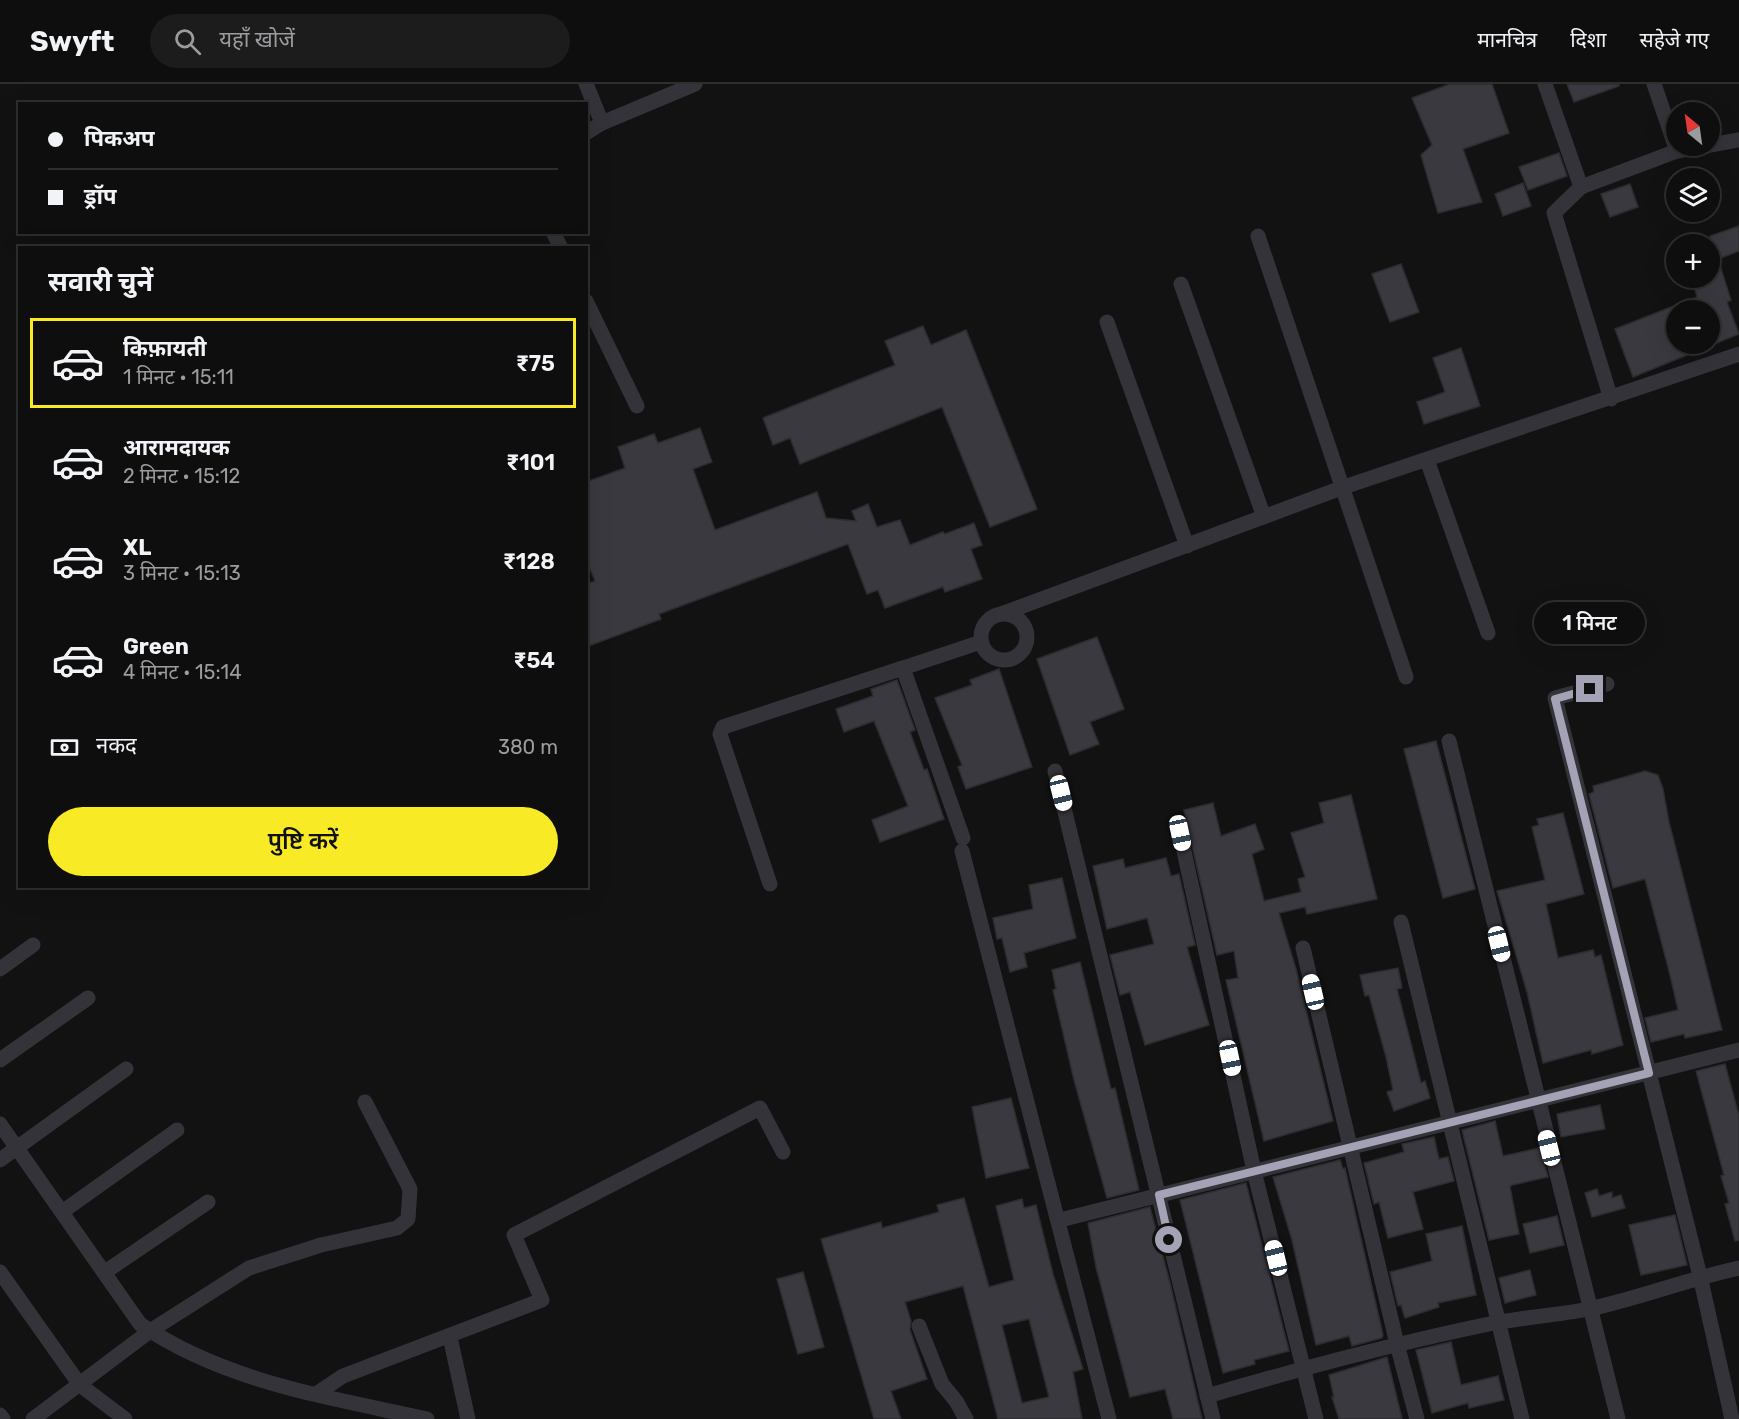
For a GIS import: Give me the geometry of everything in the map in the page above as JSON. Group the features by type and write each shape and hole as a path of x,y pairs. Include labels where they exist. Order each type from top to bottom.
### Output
{"street":[{"path":"586,84 602,123"},
{"path":"1545,84 1581,187"},
{"path":"1654,84 1666,119"},
{"path":"588,132 602,123 687,86"},
{"path":"1720,143 1739,140"},
{"path":"1611,399 1554,213 1581,187 1666,155"},
{"path":"1258,236 1406,677"},
{"path":"1181,284 1264,517"},
{"path":"588,305 637,406"},
{"path":"1107,322 1187,546"},
{"path":"1001,614 1016,617 1022,622 1028,638 1022,652 1010,660 995,659 983,649 981,642 980,635 987,621 1001,614 1344,487 1611,399 1739,354"},
{"path":"1427,460 1488,633"},
{"path":"770,884 720,734 723,727 981,642"},
{"path":"903,668 963,844 1109,1419"},
{"path":"1607,684 1555,699 1700,1276 1732,1419"},
{"path":"1449,741 1618,1419"},
{"path":"1055,771 1213,1419"},
{"path":"1180,833 1254,1171 1316,1419"},
{"path":"1401,922 1522,1419"},
{"path":"0,969 33,945"},
{"path":"1303,948 1417,1419"},
{"path":"0,1060 88,998"},
{"path":"1060,1220 1739,1050"},
{"path":"0,1160 126,1069"},
{"path":"33,1419 80,1386 150,1331 249,1268 321,1245 397,1228 408,1219 410,1189 365,1102"},
{"path":"316,1394 343,1376 542,1300 514,1234 760,1108 783,1152"},
{"path":"0,1124 140,1324 150,1331 222,1366 281,1388 427,1419"},
{"path":"62,1212 177,1130"},
{"path":"105,1272 208,1202"},
{"path":"1207,1396 1397,1344 1498,1322 1590,1309 1700,1276 1739,1268"},
{"path":"0,1272 80,1386 125,1419"},
{"path":"920,1326 942,1384 956,1401 966,1419"},
{"path":"450,1337 468,1419"},
{"path":"0,1415 3,1419"}],"building":[{"path":"1450,84 1492,84 1509,133 1463,149 1482,202 1438,213 1421,155 1432,145 1412,98"},
{"path":"1567,84 1619,84 1619,86 1574,102"},
{"path":"1559,153 1567,176 1528,190 1519,167"},
{"path":"1523,183 1531,206 1503,216 1495,194"},
{"path":"1630,184 1638,207 1610,217 1601,194"},
{"path":"1739,226 1739,251 1720,258 1720,234 1716,234"},
{"path":"1401,264 1419,312 1390,322 1372,274"},
{"path":"1720,265 1731,300 1727,302 1739,334 1720,342 1720,300 1689,300 1697,297 1695,288 1720,288"},
{"path":"1666,309 1666,354 1690,354 1633,377 1615,329"},
{"path":"923,326 931,345 966,330 1037,509 990,527 942,407 800,464 790,438 773,445 763,418 895,365 885,341"},
{"path":"1461,348 1480,406 1424,424 1417,402 1445,392 1433,358"},
{"path":"700,428 712,462 693,469 715,530 817,492 826,518 856,521 852,511 868,504 877,527 900,520 910,545 974,523 982,545 971,549 982,579 945,592 943,587 885,608 878,590 867,594 848,544 659,614 661,619 588,646 588,583 595,581 588,564 588,481 625,468 618,447 654,434 658,443"},
{"path":"1097,637 1124,709 1090,722 1099,744 1070,755 1037,659"},
{"path":"999,669 1032,767 966,789 958,767 962,765 935,698 972,685 970,680"},
{"path":"897,680 915,730 910,732 924,770 927,769 944,819 880,842 872,820 908,806 874,721 844,732 836,709 873,696 871,689"},
{"path":"1436,741 1475,889 1443,898 1404,749"},
{"path":"1645,771 1658,775 1663,789 1669,822 1722,1030 1685,1038 1684,1034 1651,1042 1645,1018 1678,1010 1670,975 1645,879 1613,888 1589,794 1594,792 1593,786"},
{"path":"1351,795 1377,899 1307,914 1305,907 1279,913 1296,969 1333,1121 1264,1141 1226,980 1238,978 1234,951 1217,955 1184,810 1213,803 1221,836 1255,824 1264,849 1252,854 1264,901 1301,892 1298,879 1305,877 1291,833 1324,823 1319,803"},
{"path":"1563,813 1584,894 1546,904 1558,958 1593,950 1595,957 1601,955 1623,1045 1592,1054 1591,1050 1543,1063 1527,992 1497,891 1545,880 1532,827 1539,825 1537,819"},
{"path":"1166,858 1171,876 1179,874 1195,945 1187,947 1209,1025 1145,1045 1130,992 1120,995 1110,955 1154,944 1147,918 1107,929 1093,866 1123,859 1125,868"},
{"path":"1062,878 1076,938 1024,953 1027,967 1010,972 1002,938 997,939 993,918 1033,909 1029,885"},
{"path":"1080,962 1111,1089 1115,1088 1139,1190 1107,1198 1074,1080 1053,990 1056,989 1052,970"},
{"path":"1398,968 1402,988 1397,989 1421,1083 1425,1081 1430,1098 1394,1111 1387,1092 1393,1090 1386,1057 1369,995 1365,996 1360,975"},
{"path":"1725,1064 1739,1116 1739,1240 1735,1241 1725,1204 1729,1203 1721,1176 1724,1175 1696,1071"},
{"path":"1011,1098 1029,1168 986,1178 972,1107"},
{"path":"1600,1105 1605,1129 1561,1137 1557,1114"},
{"path":"1495,1121 1503,1156 1540,1148 1548,1177 1510,1187 1519,1234 1489,1240 1462,1130"},
{"path":"1434,1137 1439,1159 1448,1157 1454,1181 1413,1192 1423,1229 1388,1238 1379,1202 1374,1204 1364,1163 1404,1152 1402,1144"},
{"path":"1340,1160 1343,1169 1345,1168 1383,1335 1382,1338 1352,1346 1349,1336 1316,1345 1292,1240 1273,1177"},
{"path":"1246,1183 1289,1351 1254,1360 1255,1364 1223,1373 1180,1200"},
{"path":"1597,1189 1599,1196 1612,1192 1612,1198 1621,1195 1625,1208 1592,1217 1585,1193"},
{"path":"964,1198 989,1287 1014,1280 996,1206 1022,1199 1024,1208 1036,1205 1053,1274 1083,1369 1073,1372 1082,1419 998,1419 963,1286 905,1302 911,1321 910,1330 927,1379 891,1391 901,1419 874,1419 821,1239 881,1222 882,1228 939,1212 937,1205","holes":["1029,1319 1049,1397 1022,1403 1002,1325"]},
{"path":"1150,1207 1202,1419 1173,1419 1165,1389 1130,1397 1096,1267 1088,1223"},
{"path":"1675,1215 1687,1265 1641,1275 1629,1225"},
{"path":"1557,1216 1564,1245 1530,1253 1523,1224"},
{"path":"1462,1226 1476,1295 1438,1303 1439,1307 1405,1318 1401,1305 1398,1306 1390,1272 1432,1261 1426,1234"},
{"path":"1530,1270 1536,1295 1505,1303 1499,1278"},
{"path":"803,1272 824,1347 798,1354 777,1279"},
{"path":"1451,1342 1461,1385 1498,1376 1504,1400 1469,1408 1468,1403 1432,1413 1416,1350"},
{"path":"1387,1357 1402,1419 1339,1419 1332,1397 1334,1397 1329,1375"}],"route":[{"path":"1169,1240 1159,1195 1649,1073 1555,699 1590,689"}]}
